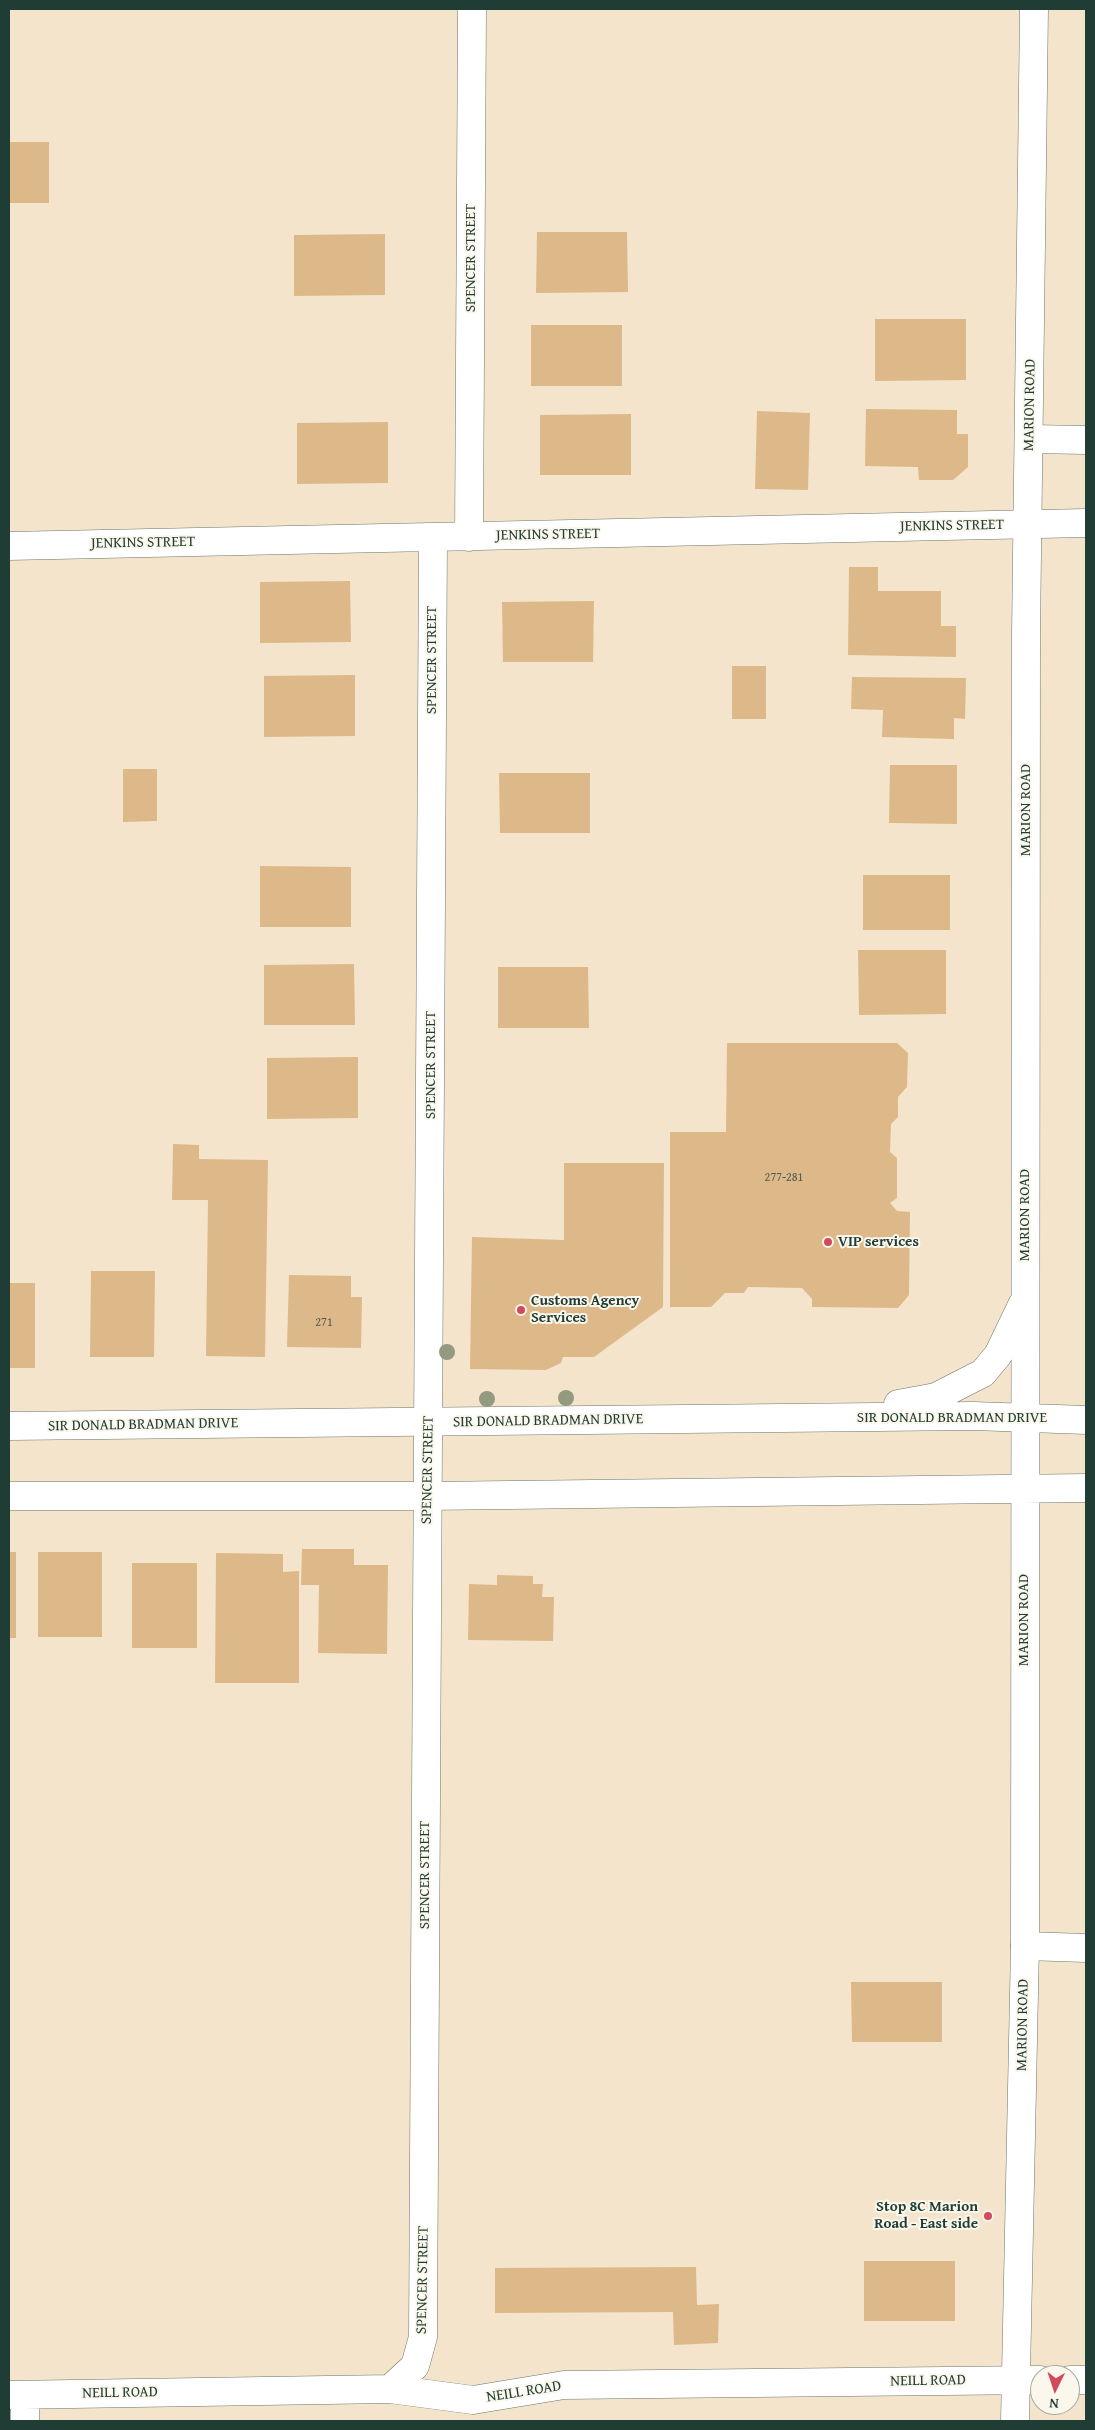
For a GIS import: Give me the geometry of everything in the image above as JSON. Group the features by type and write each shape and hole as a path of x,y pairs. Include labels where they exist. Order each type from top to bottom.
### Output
{"main road":[{"name":"SPENCER STREET","path":"470,537 472,9"},
{"name":"MARION ROAD","path":"1015,2421 1028,2380 1024,1417 1026,653 1034,9"},
{"path":"1030,439 1086,440"},
{"name":"JENKINS STREET","path":"9,546 1086,523"},
{"name":"SPENCER STREET","path":"390,2390 416,2366 423,2337 433,538"},
{"path":"818,1418 936,1397 983,1373 998,1355 1025,1299"},
{"name":"SIR DONALD BRADMAN DRIVE","path":"9,1426 818,1418 1024,1417 1086,1420"},
{"path":"9,1496 427,1496 1086,1488"},
{"path":"1025,1946 1086,1948"},
{"name":"NEILL ROAD","path":"20,2404 390,2390 473,2400 564,2384 1028,2380"}],"building":[{"path":"9,142 49,142 49,203 9,203"},
{"path":"537,232 627,232 628,292 536,293"},
{"path":"385,234 385,295 294,296 294,235"},
{"path":"875,319 966,319 966,380 875,381"},
{"path":"531,325 622,325 622,386 531,386"},
{"path":"866,409 957,410 957,434 968,434 968,467 953,480 919,480 918,467 865,466"},
{"path":"757,411 810,413 808,490 755,489"},
{"path":"631,414 631,475 540,475 540,415"},
{"path":"388,422 388,483 297,484 297,423"},
{"path":"849,567 878,567 878,591 941,591 941,626 956,626 956,657 848,655"},
{"path":"350,581 351,642 260,643 260,582"},
{"path":"594,601 593,662 503,662 502,602"},
{"path":"732,666 766,666 766,719 732,719"},
{"path":"355,675 355,736 264,737 264,676"},
{"path":"852,677 966,678 965,719 954,718 954,739 882,737 883,710 851,709"},
{"path":"890,765 957,765 957,824 889,823"},
{"path":"123,769 157,769 157,821 123,822"},
{"path":"499,773 590,773 590,833 500,833"},
{"path":"260,866 351,867 351,927 260,927"},
{"path":"863,875 950,875 950,930 863,930"},
{"path":"858,950 946,950 946,1014 859,1015"},
{"path":"354,964 355,1025 264,1025 264,965"},
{"path":"498,967 588,967 589,1028 498,1028"},
{"path":"727,1043 897,1043 908,1053 907,1087 898,1097 898,1117 891,1124 890,1152 897,1158 897,1198 890,1203 897,1211 910,1212 909,1295 898,1308 812,1307 812,1299 802,1288 748,1287 744,1293 725,1293 711,1307 670,1307 670,1132 726,1132"},
{"path":"358,1057 358,1118 267,1119 267,1058"},
{"path":"173,1144 199,1145 199,1159 268,1160 265,1357 206,1356 208,1200 172,1200"},
{"path":"564,1163 664,1163 663,1307 594,1357 563,1357 561,1363 546,1370 470,1369 472,1237 564,1240"},
{"path":"91,1271 155,1271 154,1357 90,1357"},
{"path":"289,1275 351,1276 351,1297 362,1297 361,1348 287,1347"},
{"path":"9,1283 35,1283 35,1368 9,1368"},
{"path":"302,1549 354,1549 354,1565 388,1565 387,1654 318,1653 319,1585 301,1585"},
{"path":"9,1552 16,1552 16,1638 9,1638"},
{"path":"38,1552 102,1552 102,1637 38,1637"},
{"path":"216,1553 283,1554 283,1572 299,1571 299,1683 215,1683"},
{"path":"132,1563 197,1563 197,1648 132,1648"},
{"path":"497,1575 533,1576 533,1584 543,1584 542,1597 554,1597 553,1641 468,1640 469,1584 497,1585"},
{"path":"851,1982 942,1982 942,2042 852,2042"},
{"path":"864,2261 955,2261 955,2321 864,2321"},
{"path":"696,2267 697,2305 719,2304 718,2343 674,2345 673,2312 495,2313 495,2268"}],"place":[{"name":"VIP services","path":"828,1242"},
{"name":"Customs Agency Services","path":"521,1310"},
{"name":"Stop 8C Marion Road - East side","path":"988,2216"}]}
